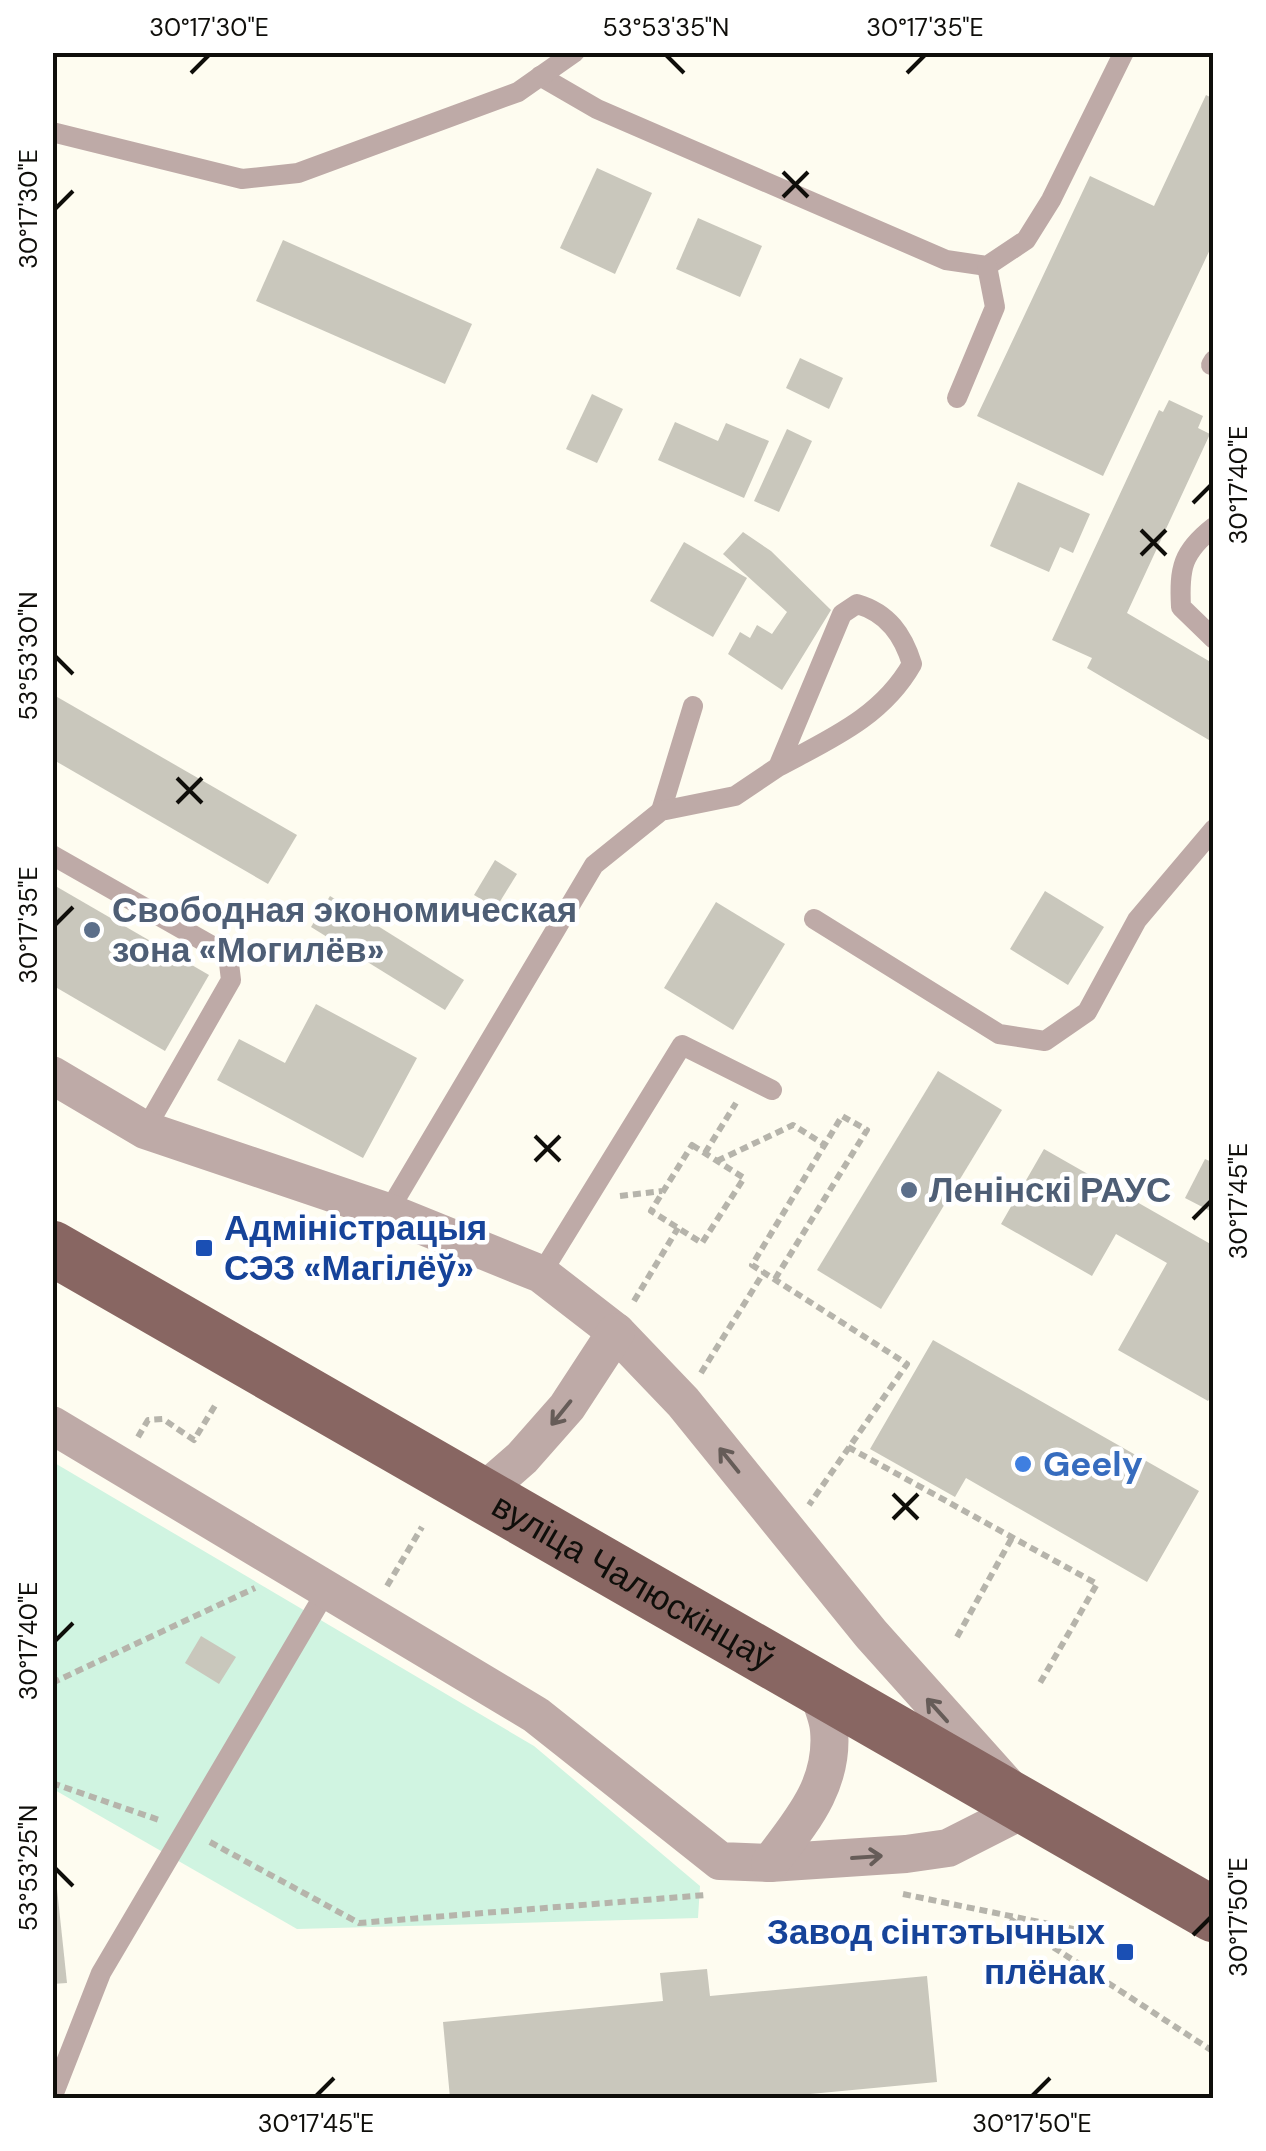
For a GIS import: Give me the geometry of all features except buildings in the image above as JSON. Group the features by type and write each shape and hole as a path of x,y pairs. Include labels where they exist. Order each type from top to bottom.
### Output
{"main road":[{"name":"вуліца Чалюскінцаў","path":"52,1248 1214,1915"}],"street":[{"path":"52,1075 145,1130 388,1212 542,1274 616,1332 683,1402 940,1714 1026,1808 948,1848 770,1864 720,1861 536,1716 312,1578 52,1426"},
{"path":"483,1492 522,1458 567,1408 616,1332"},
{"path":"770,1864 820,1793 828,1767 829,1728 815,1685"}],"lane":[{"path":"52,132 242,179 298,173 518,92 575,52"},
{"path":"540,76 597,108 946,260 987,266 1026,240 1052,200 1124,52"},
{"path":"957,398 995,306 987,266"},
{"path":"1214,526 1199,538 1179,571 1181,607 1214,639"},
{"path":"388,1212 594,865 661,811 735,796 778,767 866,719 899,686 912,664 904,639 874,610 857,604 842,614 778,767"},
{"path":"661,811 693,706"},
{"path":"814,920 999,1034 1045,1041 1087,1012 1137,920 1214,829"},
{"path":"52,855 228,955 230,980 145,1130"},
{"path":"542,1274 682,1045 772,1090"},
{"path":"52,2098 101,1973 186,1829 312,1578"}],"path":[{"path":"705,1153 750,1079"},
{"path":"776,1279 868,1130 842,1116 752,1264 907,1364 789,1535"},
{"path":"717,1161 792,1126 825,1145"},
{"path":"692,1145 705,1153 744,1178 702,1243 651,1211 692,1145"},
{"path":"616,1332 678,1228"},
{"path":"683,1402 764,1272"},
{"path":"163,1419 194,1440 216,1404"},
{"path":"848,1447 1096,1584 1040,1683"},
{"path":"383,1592 422,1526"},
{"path":"957,1636 1013,1536"},
{"path":"52,1682 312,1578"},
{"path":"52,1783 186,1829 359,1923 714,1894"},
{"path":"897,1894 1092,1933"},
{"path":"1003,1914 1214,2052"}],"green space":[{"path":"53,1462 534,1746 700,1886 698,1918 297,1929 53,1789"}],"place":[{"name":"Свободная экономическая зона «Могилёв»","path":"92,930"},
{"name":"Ленінскі РАУС","path":"909,1190"},
{"name":"Адміністрацыя СЭЗ «Магілёў»","path":"204,1248"},
{"name":"Geely","path":"1023,1464"},
{"name":"Завод сінтэтычных плёнак","path":"1125,1952"}]}
